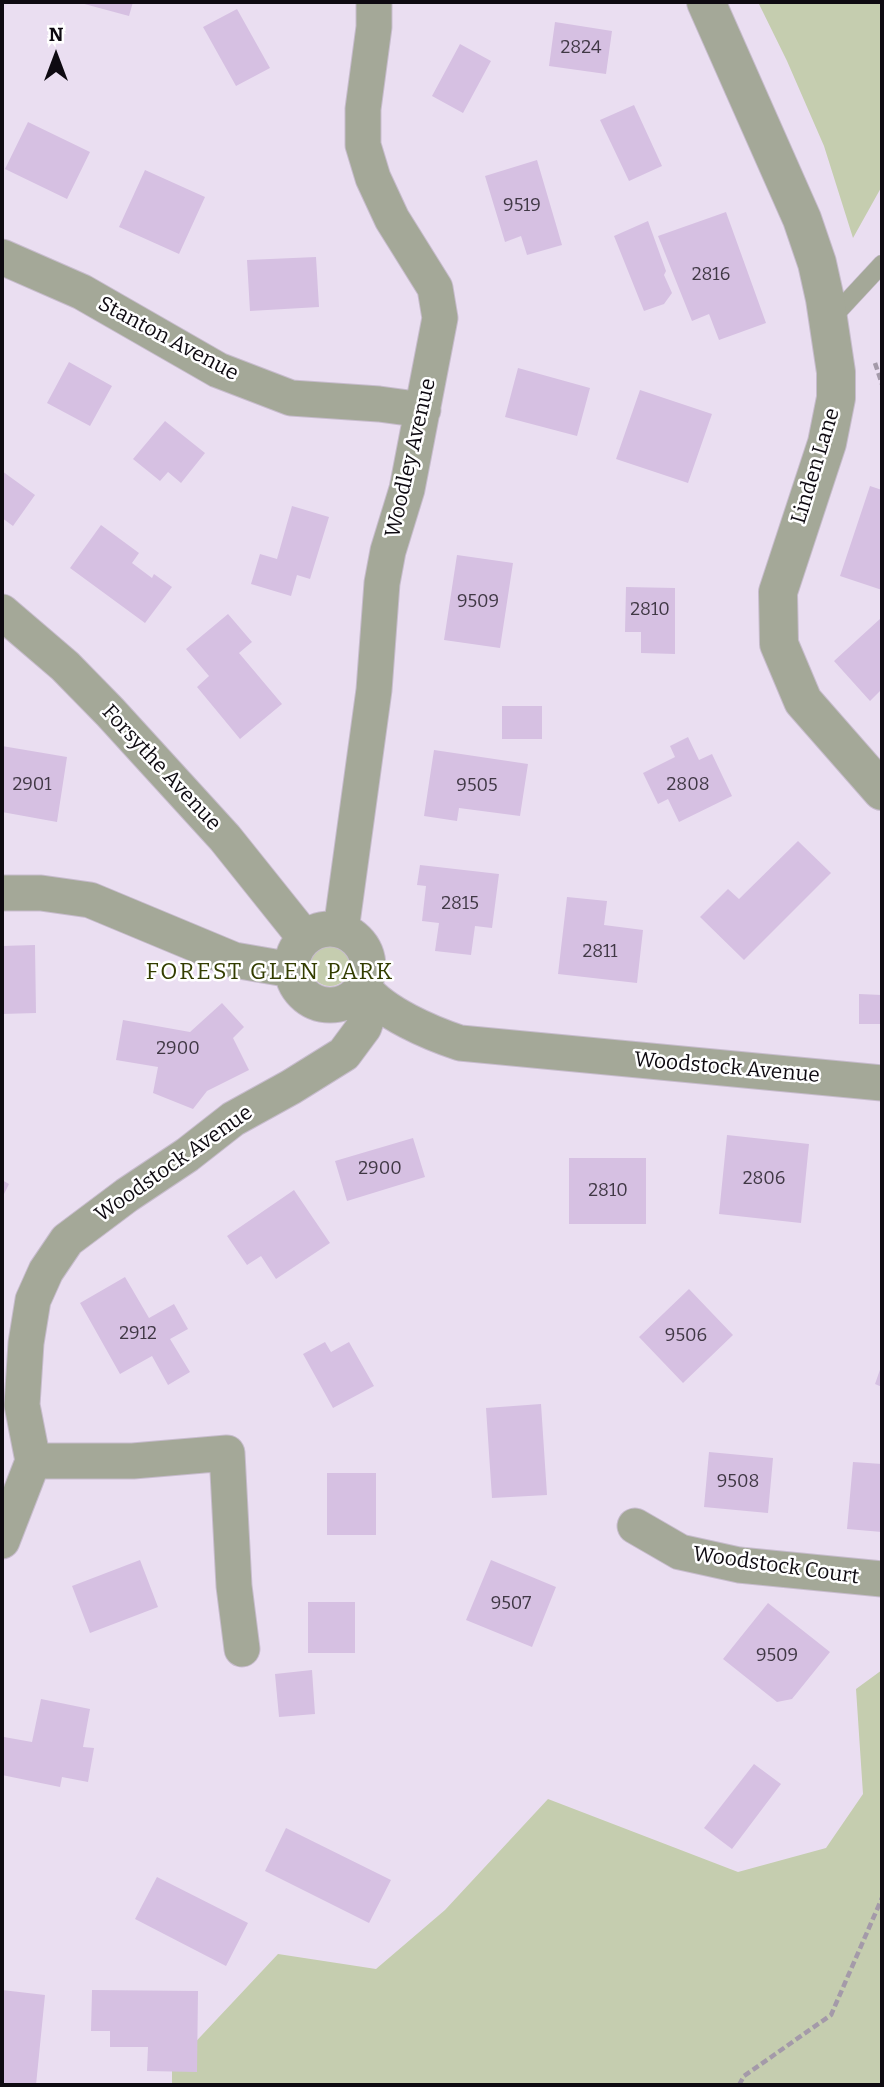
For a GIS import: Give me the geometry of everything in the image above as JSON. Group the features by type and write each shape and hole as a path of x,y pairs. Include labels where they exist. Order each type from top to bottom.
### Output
{"street":[{"name":"Woodley Avenue","path":"341,930 374,690 377,624 388,551 407,489 440,318 435,288 392,219 373,178 363,145 363,109 374,27 374,2"},
{"path":"679,2 722,40"},
{"name":"Linden Lane","path":"706,2 802,219 817,263 829,322 835,372 835,406 827,443 778,592 779,644 803,701 882,791"},
{"name":"Stanton Avenue","path":"2,257 82,292 218,370 291,398 424,410"},
{"name":"Forsythe Avenue","path":"2,612 65,666 110,712 225,838 305,938"},
{"path":"2,893 41,893 90,900 234,960 292,970"},
{"path":"341,930 360,943 366,953 368,994 343,1004 318,1004 298,989 292,970 294,954 305,938 317,931 341,930"},
{"name":"Woodstock Avenue","path":"2,1541 21,1437 26,1343 33,1300 46,1272 66,1240 187,1155 233,1119 344,1054 364,1027 368,994 439,1036 460,1043 882,1083"},
{"path":"21,1437 133,1461 227,1453 234,1586 242,1649"},
{"name":"Woodstock Court","path":"635,1526 680,1552 739,1565 882,1579"}],"lane":[{"path":"829,322 876,271"}],"path":[{"path":"873,359 882,384"},
{"path":"739,2085 744,2076 831,2015 882,1898"}],"green space":[{"path":"758,2 882,2 882,186 853,238 824,146"},
{"path":"330,946 344,952 350,966 344,980 330,986 316,980 310,966 316,952"},
{"path":"882,1670 882,2085 172,2085 172,2067 278,1954 376,1969 445,1910 548,1799 738,1872 826,1848 863,1794 856,1689"}],"building":[{"path":"77,2 133,2 129,16"},
{"path":"237,9 270,68 236,86 203,27"},
{"path":"555,22 612,31 606,74 549,66"},
{"path":"460,44 491,61 463,113 432,96"},
{"path":"634,105 662,166 629,181 600,120"},
{"path":"28,122 90,152 67,199 5,169"},
{"path":"537,160 562,245 527,255 521,236 505,242 485,176"},
{"path":"145,170 205,197 179,254 119,227"},
{"path":"726,212 766,323 719,340 709,314 692,321 658,236"},
{"path":"648,221 672,293 664,304 644,311 614,236"},
{"path":"316,257 319,307 250,311 247,260"},
{"path":"69,362 112,386 90,426 47,403"},
{"path":"518,368 590,388 577,436 505,417"},
{"path":"640,390 712,414 688,483 616,459"},
{"path":"165,421 205,453 181,483 168,472 160,481 133,459"},
{"path":"2,471 35,495 13,526 2,518"},
{"path":"870,486 882,490 882,590 840,576"},
{"path":"292,506 329,517 310,579 297,575 291,596 251,584 260,554 277,559"},
{"path":"101,525 139,553 132,563 152,578 154,574 172,587 145,623 70,568"},
{"path":"457,555 513,563 500,648 444,640"},
{"path":"626,587 675,588 675,654 641,653 641,632 625,632"},
{"path":"228,614 252,642 239,653 282,704 240,739 197,687 209,676 186,649"},
{"path":"881,618 882,689 870,701 834,661"},
{"path":"502,706 542,706 542,739 502,739"},
{"path":"688,737 699,760 712,754 732,796 679,822 668,799 658,804 643,773 675,757 670,746"},
{"path":"2,746 67,757 57,822 2,812"},
{"path":"434,750 528,764 520,816 459,808 457,821 424,816"},
{"path":"798,841 831,873 744,960 700,917 728,889 739,899"},
{"path":"420,865 499,874 492,928 475,926 471,955 435,951 439,923 422,921 426,886 417,885"},
{"path":"567,897 607,901 604,925 643,930 637,983 558,974"},
{"path":"35,945 36,1013 2,1014 2,946"},
{"path":"859,994 882,995 882,1024 859,1024"},
{"path":"222,1003 244,1027 233,1038 249,1070 207,1091 193,1109 153,1093 158,1067 116,1060 123,1020 190,1032"},
{"path":"727,1135 809,1144 801,1223 719,1214"},
{"path":"413,1138 425,1177 347,1201 335,1161"},
{"path":"569,1158 646,1158 646,1224 569,1224"},
{"path":"2,1180 9,1184 2,1198"},
{"path":"294,1190 330,1243 276,1279 261,1256 247,1265 227,1236"},
{"path":"125,1277 149,1318 174,1304 188,1329 170,1339 190,1372 168,1385 152,1356 120,1374 80,1303"},
{"path":"689,1289 733,1335 683,1383 639,1337"},
{"path":"325,1342 331,1352 349,1342 374,1386 333,1408 303,1354"},
{"path":"882,1364 882,1387 875,1384"},
{"path":"541,1404 547,1495 492,1498 486,1408"},
{"path":"709,1452 773,1458 768,1513 704,1507"},
{"path":"853,1462 882,1464 882,1532 847,1529"},
{"path":"327,1473 376,1473 376,1535 327,1535"},
{"path":"140,1560 158,1607 90,1633 72,1586"},
{"path":"491,1560 556,1587 532,1647 466,1620"},
{"path":"308,1602 355,1602 355,1653 308,1653"},
{"path":"768,1603 830,1652 792,1699 777,1702 723,1659"},
{"path":"312,1670 315,1714 279,1717 275,1674"},
{"path":"41,1699 90,1709 83,1747 94,1748 88,1782 62,1777 60,1787 2,1775 4,1737 32,1742"},
{"path":"754,1764 781,1784 732,1849 704,1828"},
{"path":"286,1828 391,1880 369,1923 265,1871"},
{"path":"157,1877 248,1923 226,1966 135,1919"},
{"path":"2,1990 45,1995 36,2085 2,2085"},
{"path":"92,1990 198,1991 197,2072 147,2071 148,2047 110,2047 110,2031 91,2031"}],"district":[{"name":"FOREST GLEN PARK","path":"270,973"}]}
